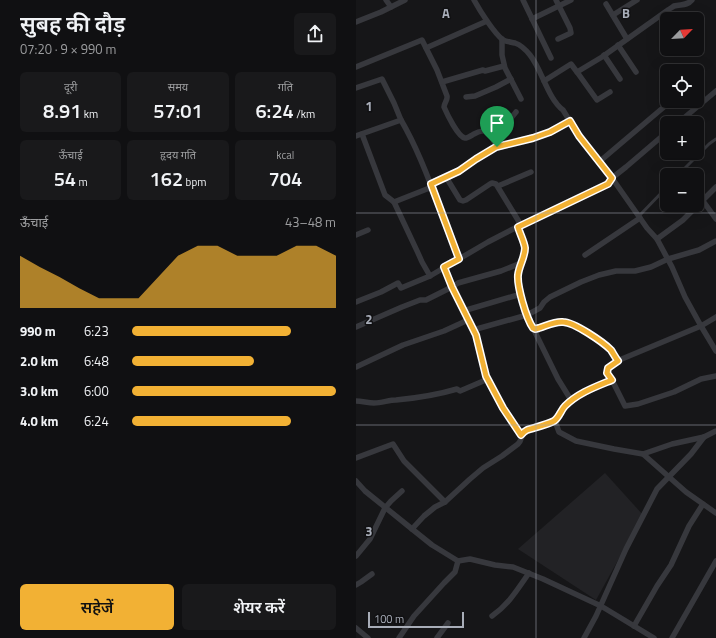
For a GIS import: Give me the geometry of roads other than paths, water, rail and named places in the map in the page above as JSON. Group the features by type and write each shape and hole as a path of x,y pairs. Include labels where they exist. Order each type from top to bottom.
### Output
{"street":[{"path":"386,0 391,7"},
{"path":"356,22 405,0"},
{"path":"474,0 497,35 505,41 516,43 524,48 531,56 544,82 560,107 564,110 579,136 600,162 657,240 668,259 700,326 716,351"},
{"path":"523,0 551,58"},
{"path":"532,19 558,3 571,0"},
{"path":"613,14 637,0"},
{"path":"577,72 604,55 673,6 686,5 692,0"},
{"path":"558,3 571,33 558,39"},
{"path":"606,4 627,39"},
{"path":"426,48 488,21"},
{"path":"502,39 504,66 521,99"},
{"path":"356,67 422,40 442,82 447,98 444,107 461,135 464,138 467,138 484,130 489,132 497,147"},
{"path":"618,45 636,72"},
{"path":"604,55 620,79"},
{"path":"544,82 571,64 597,100 610,92"},
{"path":"442,82 483,70 485,71 504,66"},
{"path":"356,88 382,78 432,185 459,259"},
{"path":"466,98 496,88 511,79"},
{"path":"686,116 716,90"},
{"path":"600,162 663,108"},
{"path":"489,132 507,122 516,112"},
{"path":"401,120 359,135 385,195 394,202 430,276"},
{"path":"394,202 459,171 497,147 550,132 570,121"},
{"path":"356,302 398,283 401,288 430,276 488,242 608,184 612,178 660,138"},
{"path":"498,186 531,172"},
{"path":"446,177 462,202 490,184 494,183 498,186 519,226 524,242 525,247 518,279 527,315 558,379 571,400"},
{"path":"704,200 716,187"},
{"path":"704,202 716,219"},
{"path":"657,240 691,212"},
{"path":"585,255 640,217"},
{"path":"356,235 368,230"},
{"path":"473,330 527,315 540,308 550,297 580,282 599,275 616,271 641,270 668,259 699,250 716,241"},
{"path":"356,327 420,300 426,300 458,283 501,271 521,263"},
{"path":"444,267 452,287 476,335 486,376 503,408 521,435"},
{"path":"464,311 521,294"},
{"path":"716,317 700,326 618,361 608,368 607,373 625,406 638,404 674,392 701,380 716,376"},
{"path":"356,367 403,345 444,331 468,320"},
{"path":"532,326 535,329 560,322 571,324 600,341 611,351 618,361"},
{"path":"356,401 374,403 415,398 457,389 460,391 488,379"},
{"path":"412,529 424,516 435,507 445,502 483,468 518,444 521,439 521,435 524,432 555,421 563,407 579,394 612,380"},
{"path":"555,421 559,432 576,441 643,454 686,492 716,513"},
{"path":"643,454 672,444 704,437 716,431"},
{"path":"584,638 601,606 626,549 657,489 691,454 704,437"},
{"path":"356,458 393,444 404,462 445,502"},
{"path":"356,481 364,491 432,545 458,560 470,559 495,565 513,567 529,573 601,606 654,638"},
{"path":"356,556 370,539 385,508 402,491"},
{"path":"634,626 671,565 689,526 703,504"},
{"path":"399,638 414,616 455,572 458,560"},
{"path":"672,638 716,561"},
{"path":"492,616 504,608 529,573"},
{"path":"356,585 372,574"},
{"path":"437,638 448,623"},
{"path":"356,628 368,638"}],"lane":[{"path":"685,168 716,139"},
{"path":"640,217 660,195"}]}
